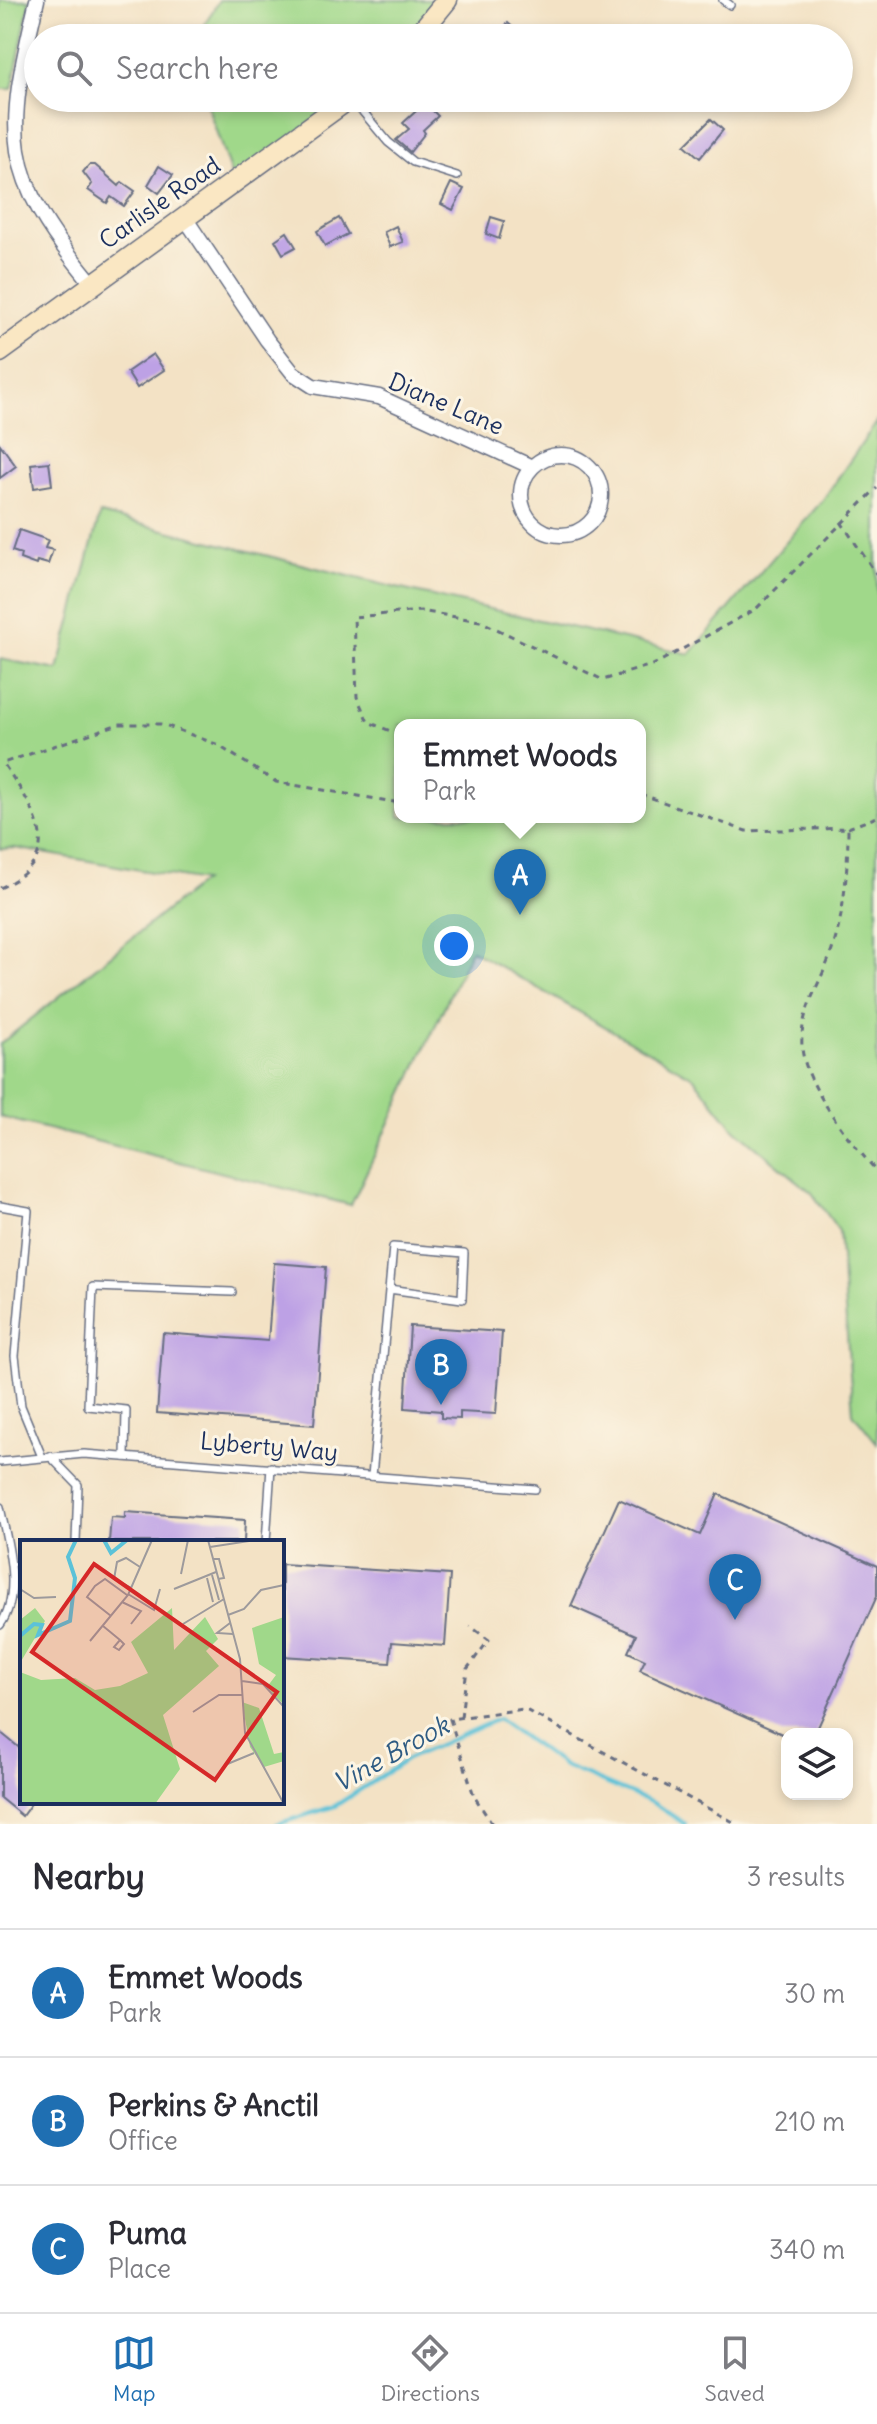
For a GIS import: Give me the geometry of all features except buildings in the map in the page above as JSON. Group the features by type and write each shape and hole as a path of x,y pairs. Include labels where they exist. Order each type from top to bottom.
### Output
{"main road":[{"path":"427,24 447,0"},
{"name":"Carlisle Road","path":"0,352 332,112"}],"street":[{"path":"32,24 37,0"},
{"path":"24,59 14,105 15,148 29,194 43,221 92,283"},
{"name":"Diane Lane","path":"185,218 267,340 293,373 313,386 379,397 532,467"},
{"path":"563,455 587,464 595,474 601,498 591,522 569,534 556,534 532,522 521,497 523,484 532,467 550,456 563,455"}],"lane":[{"path":"363,112 388,142 413,162 457,176"},
{"path":"0,1206 28,1211 15,1356 21,1406 46,1456 78,1485 76,1540"},
{"path":"372,1476 389,1289 393,1247 464,1253 462,1299 389,1289"},
{"path":"125,1457 126,1410 88,1406 93,1287 232,1292"},
{"name":"Lyberty Way","path":"0,1462 46,1456 125,1457 535,1489"},
{"path":"266,1540 271,1467"},
{"path":"0,1507 12,1578 5,1619 0,1625"}],"path":[{"path":"394,733 368,722 357,697 354,617 420,611 480,621 603,680 655,664 756,609 877,488"},
{"path":"841,522 877,575"},
{"path":"0,888 28,870 42,843 41,826 3,763 119,724 162,724 216,744 276,782 394,802"},
{"path":"646,796 746,831 848,828 877,817"},
{"path":"848,828 838,923 829,959 805,1007 802,1048 810,1078 861,1154 877,1171"},
{"path":"461,1718 467,1669 489,1640 470,1626"},
{"path":"492,1824 474,1796 450,1719 524,1709 737,1824"}],"green space":[{"path":"0,0 30,0 12,89 0,89"},
{"path":"219,0 448,0 428,24 205,24"},
{"path":"210,112 330,112 235,186"},
{"path":"877,422 877,1443 853,1413 839,1231 812,1193 735,1129 693,1077 471,950 351,1205 0,1117 0,1044 203,881 15,848 0,849 0,659 58,670 100,514 401,589 690,654 822,501"}],"waterway":[{"name":"Vine Brook","path":"277,1824 335,1806 409,1758 498,1719 564,1766 653,1803 685,1824"}],"place":[{"name":"Emmet Woods","path":"520,915"},
{"name":"Perkins & Anctil","path":"441,1405"},
{"name":"Puma","path":"735,1620"}]}
